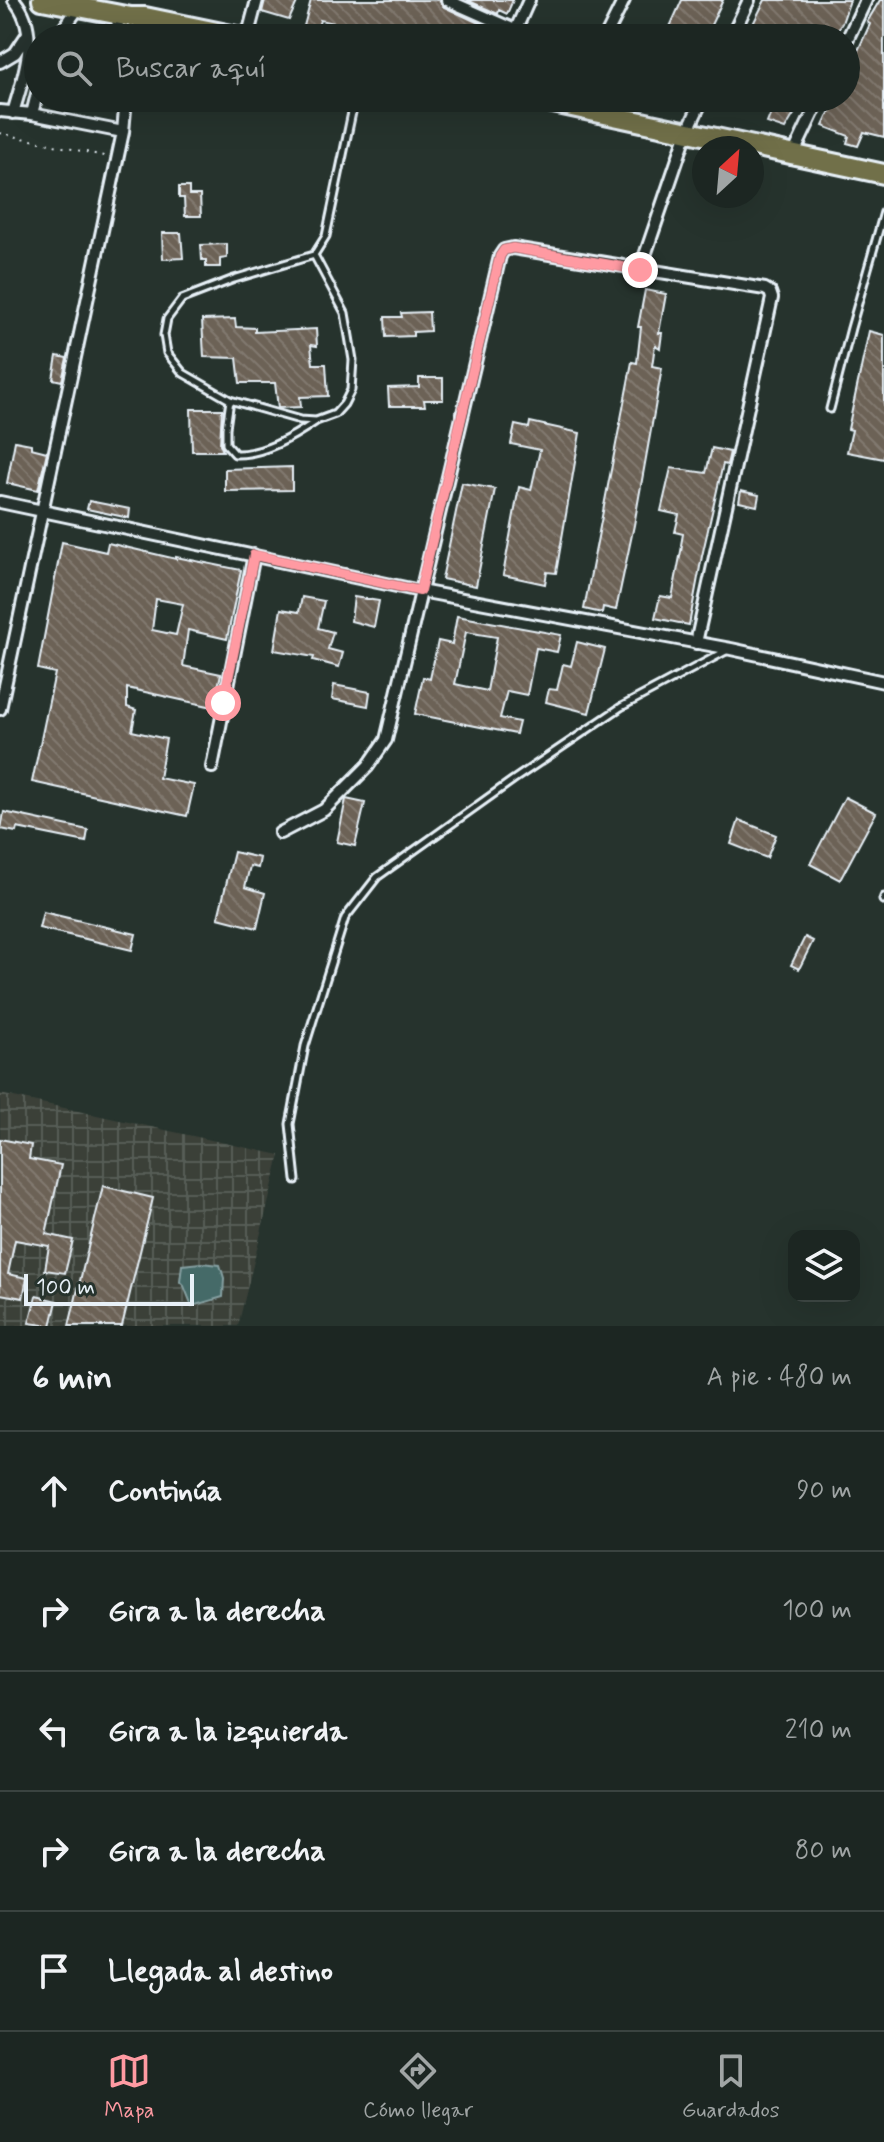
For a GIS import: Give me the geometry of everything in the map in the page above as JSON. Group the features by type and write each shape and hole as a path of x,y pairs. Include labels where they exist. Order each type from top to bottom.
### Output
{"highway":[{"path":"42,0 120,7 145,17 179,24"},
{"path":"608,112 884,174"}],"street":[{"path":"14,0 26,24"},
{"path":"447,0 494,24"},
{"path":"518,24 529,0"},
{"path":"612,24 624,0"},
{"path":"738,24 749,0"},
{"path":"855,24 866,0"},
{"path":"250,24 254,1"},
{"path":"69,24 86,4"},
{"path":"0,62 15,53 24,39"},
{"path":"13,113 24,75"},
{"path":"0,111 32,114 123,132"},
{"path":"0,709 118,159 125,112"},
{"path":"640,270 696,112"},
{"path":"793,155 813,112"},
{"path":"280,833 324,810 368,766 386,740 500,256 504,250 513,248 770,292 772,298 696,643"},
{"path":"0,502 420,591 731,649 884,682"},
{"path":"212,767 254,555"}],"lane":[{"path":"316,421 300,420 230,400 183,373 167,353 164,335 167,319 182,299 234,279 314,255 326,236 352,112"},
{"path":"830,409 884,212"},
{"path":"230,400 226,444 235,454 288,440 316,421 335,414 344,404 351,390 353,360 345,313 314,255"},
{"path":"296,1180 290,1124 305,1046 345,918 377,877 621,707 731,649"}],"path":[{"path":"0,133 118,159"}],"shaded area":[{"path":"0,1094 280,1155 238,1326 0,1326"}],"water":[{"path":"182,1265 220,1265 224,1278 223,1297 192,1306 180,1282"}],"building":[{"path":"265,0 298,0 289,20 262,12"},
{"path":"311,0 439,0 444,7 481,24 338,24 320,20 319,24 305,24"},
{"path":"467,0 513,0 507,14 499,10 498,14"},
{"path":"682,0 723,0 711,24 671,24"},
{"path":"765,0 850,0 841,24 753,24"},
{"path":"880,0 884,0 884,137 864,132 858,146 847,143 849,136 823,126 830,112 860,112 860,46 870,24 867,22"},
{"path":"771,112 795,112 785,129 767,123"},
{"path":"179,187 189,187 189,195 200,195 201,216 185,216 184,198 179,198"},
{"path":"162,233 181,233 183,258 163,259"},
{"path":"227,244 227,258 220,259 220,267 206,267 201,245"},
{"path":"645,290 666,294 659,333 662,333 660,348 655,345 652,366 662,368 616,610 603,607 602,613 584,609 632,362 637,363 641,327 638,327"},
{"path":"429,312 430,331 413,332 413,336 386,337 385,317"},
{"path":"235,319 236,327 255,328 255,332 316,329 317,346 311,345 313,364 326,364 328,396 300,397 301,407 278,408 275,383 240,383 237,358 204,357 202,320"},
{"path":"869,331 884,335 884,459 847,452 852,430 848,429"},
{"path":"57,356 67,358 62,381 53,379"},
{"path":"419,378 443,378 443,400 424,400 425,406 389,406 388,388 419,387"},
{"path":"191,409 222,409 220,444 223,451 192,451"},
{"path":"530,422 580,433 556,573 547,572 545,584 503,575 519,487 531,490 540,450 511,444 515,425 529,428"},
{"path":"15,441 47,452 38,490 7,483"},
{"path":"712,448 730,452 727,465 723,464 689,625 655,618 660,596 672,598 682,546 683,534 675,532 679,515 661,511 671,468 706,473"},
{"path":"292,467 292,490 225,491 225,469"},
{"path":"462,483 495,489 476,586 442,579"},
{"path":"741,491 759,495 757,506 739,502"},
{"path":"89,501 130,509 129,518 87,509"},
{"path":"62,542 106,552 108,543 241,570 227,639 188,630 183,666 221,674 213,707 127,688 127,707 136,710 132,731 166,739 159,778 194,785 187,816 32,782 55,673 38,669","holes":["156,599 183,604 176,635 152,630"]},
{"path":"302,597 324,601 318,628 333,632 328,649 343,653 339,667 313,660 314,657 274,650 281,609 299,612"},
{"path":"354,597 379,601 374,627 351,621"},
{"path":"457,616 561,635 557,652 536,648 527,695 507,691 500,718 519,722 516,734 415,714 423,677 430,679 438,641 452,644","holes":["466,632 497,637 487,691 455,684"]},
{"path":"577,642 605,649 589,713 546,702 549,689 557,690 563,664 571,666"},
{"path":"334,685 370,692 368,706 332,699"},
{"path":"845,797 876,813 840,880 810,864"},
{"path":"346,799 365,803 355,846 337,842"},
{"path":"4,812 88,830 86,842 17,828 16,832 1,829"},
{"path":"739,820 776,835 767,858 731,844"},
{"path":"234,852 260,858 258,868 250,866 245,887 265,893 257,928 218,918"},
{"path":"43,912 136,934 132,950 39,928"},
{"path":"805,937 813,941 799,969 791,965"},
{"path":"0,1139 31,1145 29,1159 61,1165 46,1234 73,1240 65,1273 45,1270 49,1246 15,1240 8,1274 27,1278 23,1298 0,1294"},
{"path":"103,1186 153,1198 122,1326 69,1326"},
{"path":"36,1296 57,1301 51,1326 29,1323"}],"route":[{"path":"223,703 254,555 420,591 500,256 504,250 513,248 640,270"}]}
